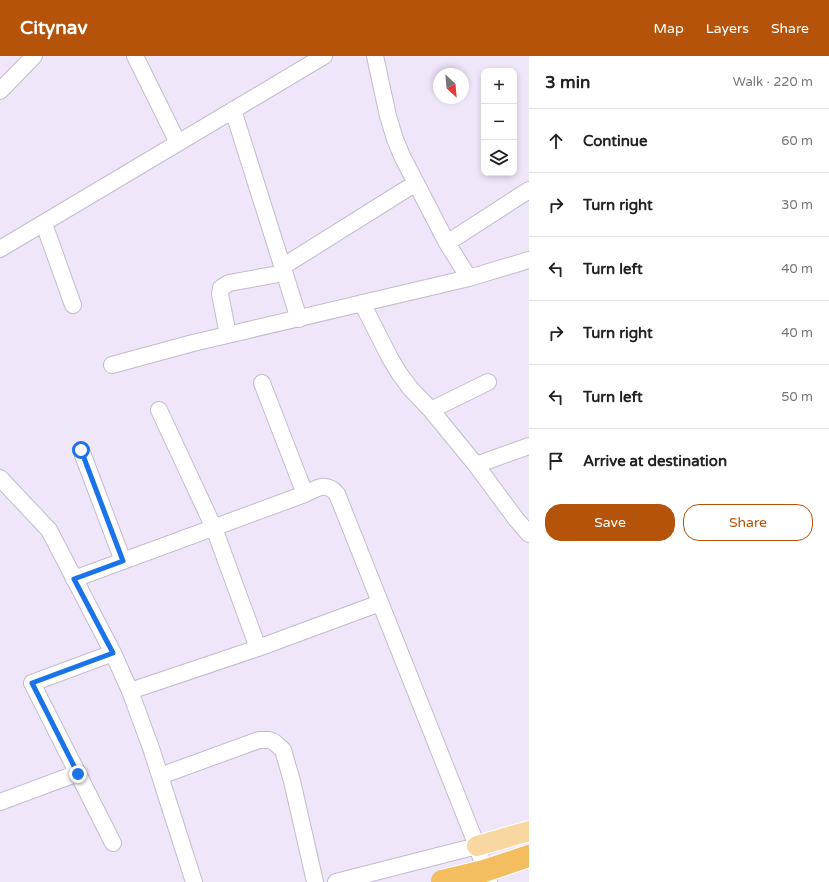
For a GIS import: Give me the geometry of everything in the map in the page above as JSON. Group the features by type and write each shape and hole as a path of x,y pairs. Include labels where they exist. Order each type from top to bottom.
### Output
{"highway":[{"path":"442,881 484,871 529,856"}],"main road":[{"path":"477,846 529,831"}],"street":[{"path":"1,86 34,56"},
{"path":"135,56 178,143"},
{"path":"0,249 324,56"},
{"path":"375,56 388,116 395,139 447,244 469,278"},
{"path":"233,110 299,319"},
{"path":"228,335 220,294 221,288 229,283 283,270 416,183"},
{"path":"447,244 529,190"},
{"path":"44,224 73,305"},
{"path":"112,365 193,343 469,278 529,260"},
{"path":"362,303 399,373 476,465 529,534"},
{"path":"431,410 488,382"},
{"path":"262,383 305,494"},
{"path":"159,410 214,528 258,648"},
{"path":"476,465 529,446"},
{"path":"81,450 123,561"},
{"path":"0,478 49,530 113,653 130,691 160,776 194,882"},
{"path":"74,579 324,486 329,487 337,494 477,846 489,882"},
{"path":"130,691 258,648 380,603"},
{"path":"113,653 32,683 113,843"},
{"path":"160,776 259,740 274,742 283,750 292,781 315,882"},
{"path":"0,802 78,774"},
{"path":"336,882 477,846"}],"route":[{"path":"78,774 32,683 113,653 74,579 123,561 81,450"}]}
